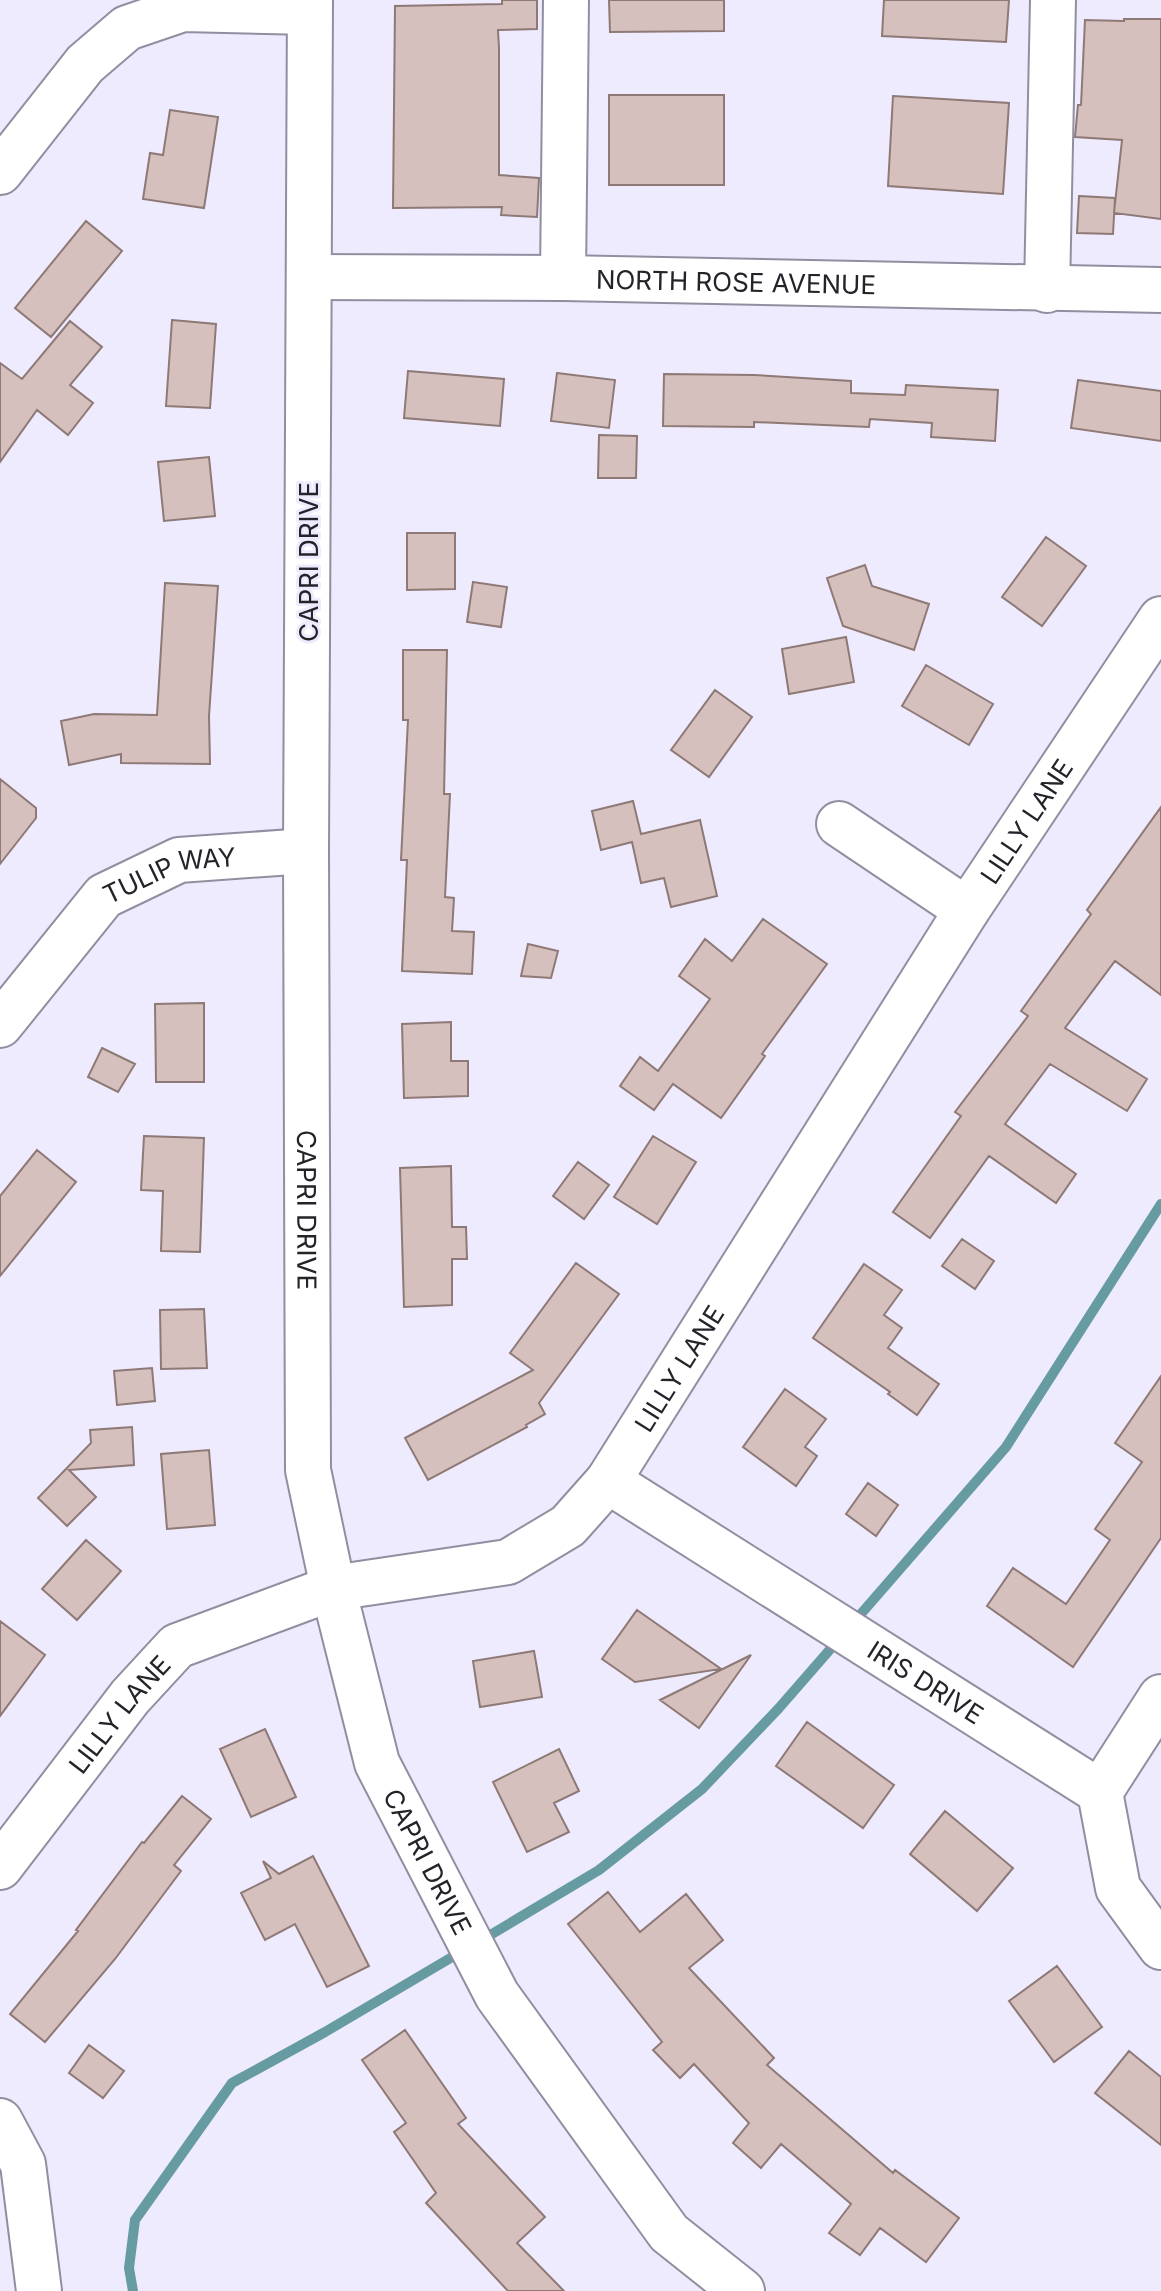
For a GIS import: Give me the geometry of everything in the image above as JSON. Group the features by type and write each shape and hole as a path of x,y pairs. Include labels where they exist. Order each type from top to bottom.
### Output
{"street":[{"path":"563,278 566,0"},
{"path":"1047,290 1053,0"},
{"path":"0,172 85,64 127,28 183,9 310,6"},
{"name":"CAPRI DRIVE","path":"310,6 306,851 308,1470 333,1588 377,1763 497,1995 669,2233 742,2291"},
{"name":"NORTH ROSE AVENUE","path":"310,277 563,278 1161,290"},
{"name":"LILLY LANE","path":"0,1867 130,1697 177,1646 333,1588 508,1562 568,1526 608,1481 967,910 1161,619"},
{"path":"839,824 967,910"},
{"name":"TULIP WAY","path":"0,1025 104,896 179,860 306,851"},
{"name":"IRIS DRIVE","path":"608,1481 1100,1792"},
{"path":"1161,1697 1100,1792 1118,1888 1161,1947"},
{"path":"0,2121 23,2164 39,2291"}],"building":[{"path":"502,0 537,0 537,29 498,30 499,175 539,178 537,217 501,215 502,207 393,208 395,6 502,4"},
{"path":"609,0 724,0 724,31 610,32"},
{"path":"884,0 1009,0 1006,42 882,36"},
{"path":"1161,19 1161,219 1114,213 1122,140 1075,137 1078,105 1081,105 1085,20"},
{"path":"609,95 724,95 724,185 609,185"},
{"path":"893,96 1009,103 1003,194 888,186"},
{"path":"170,110 218,117 204,208 143,199 150,153 163,155"},
{"path":"1079,196 1115,198 1113,234 1077,233"},
{"path":"86,221 122,251 51,337 15,308"},
{"path":"172,320 216,324 210,408 166,406"},
{"path":"70,321 102,347 70,385 93,403 68,435 37,410 0,462 0,363 22,379"},
{"path":"408,371 504,379 500,426 404,418"},
{"path":"557,373 615,380 609,428 551,421"},
{"path":"664,374 851,381 851,393 905,395 906,385 998,390 995,441 931,437 932,423 870,419 869,427 754,422 754,427 663,426"},
{"path":"1078,380 1161,391 1161,441 1071,428"},
{"path":"599,435 637,436 636,478 598,478"},
{"path":"209,457 215,516 164,521 158,462"},
{"path":"407,533 455,533 455,589 407,590"},
{"path":"1046,537 1086,566 1042,626 1002,597"},
{"path":"865,565 872,586 929,604 914,650 843,626 827,578"},
{"path":"473,582 507,587 501,627 467,622"},
{"path":"165,583 218,586 209,716 210,764 121,763 121,754 69,765 61,721 94,714 157,715"},
{"path":"846,637 854,682 789,694 782,649"},
{"path":"403,650 447,650 444,794 450,794 445,897 454,898 452,931 474,932 472,974 402,971 407,860 401,860 408,720 403,720"},
{"path":"926,665 993,704 969,745 902,706"},
{"path":"715,690 752,717 709,777 671,750"},
{"path":"0,779 36,808 36,818 0,864"},
{"path":"633,801 641,834 700,820 717,896 671,907 664,878 641,883 632,842 601,850 592,811"},
{"path":"1161,807 1161,995 1115,961 1065,1028 1147,1079 1127,1111 1050,1064 1005,1124 1076,1174 1056,1203 989,1156 930,1238 893,1212 961,1116 955,1112 1028,1016 1021,1011 1091,914 1087,910"},
{"path":"763,919 827,964 762,1054 765,1056 721,1118 673,1084 654,1110 620,1086 640,1057 658,1071 710,999 679,976 705,939 732,961"},
{"path":"528,944 558,951 551,978 521,976"},
{"path":"204,1003 204,1082 156,1082 155,1004"},
{"path":"451,1022 451,1061 468,1061 468,1096 404,1098 402,1024"},
{"path":"102,1048 135,1064 118,1092 88,1077"},
{"path":"144,1136 204,1138 200,1252 161,1251 163,1191 141,1190"},
{"path":"653,1136 696,1162 657,1224 614,1197"},
{"path":"37,1150 76,1182 0,1276 0,1196"},
{"path":"578,1162 609,1185 584,1219 553,1196"},
{"path":"451,1166 452,1227 466,1227 467,1259 452,1259 452,1305 404,1307 400,1168"},
{"path":"962,1239 994,1261 975,1289 942,1266"},
{"path":"576,1263 619,1294 539,1403 545,1414 527,1427 428,1480 405,1438 533,1370 510,1353"},
{"path":"864,1264 902,1290 884,1315 902,1328 888,1348 939,1384 917,1415 888,1394 890,1392 813,1338"},
{"path":"204,1309 207,1368 161,1369 160,1310"},
{"path":"152,1368 155,1401 117,1405 114,1371"},
{"path":"1161,1376 1161,1538 1073,1667 987,1606 1013,1568 1066,1604 1110,1540 1095,1529 1142,1462 1115,1443"},
{"path":"785,1389 826,1419 805,1447 817,1456 796,1486 743,1447"},
{"path":"132,1427 134,1465 69,1470 96,1497 67,1526 38,1498 91,1443 90,1430"},
{"path":"209,1450 215,1525 167,1529 161,1454"},
{"path":"868,1483 898,1505 876,1536 846,1514"},
{"path":"86,1540 121,1571 77,1620 42,1589"},
{"path":"637,1610 721,1669 635,1682 602,1659"},
{"path":"0,1621 45,1655 0,1716"},
{"path":"534,1651 542,1697 480,1707 473,1661"},
{"path":"751,1655 699,1728 660,1700"},
{"path":"807,1722 894,1785 863,1828 776,1766"},
{"path":"265,1729 296,1797 251,1817 220,1749"},
{"path":"559,1749 579,1791 554,1803 569,1832 527,1852 493,1782"},
{"path":"182,1796 211,1819 174,1865 181,1871 115,1959 45,2042 10,2014 78,1931 142,1842"},
{"path":"945,1811 1013,1868 977,1911 910,1854"},
{"path":"313,1856 369,1966 327,1987 295,1924 265,1940 241,1893 271,1878 263,1861 279,1874"},
{"path":"608,1892 640,1932 686,1894 723,1940 689,1968 774,2058 767,2065 893,2173 895,2170 959,2218 926,2262 880,2228 860,2255 829,2233 851,2204 781,2144 761,2168 733,2143 749,2123 694,2064 680,2078 653,2050 662,2042 568,1924"},
{"path":"1057,1966 1102,2027 1054,2062 1009,2001"},
{"path":"405,2030 466,2118 458,2124 545,2217 517,2243 564,2291 508,2291 426,2203 436,2193 394,2132 406,2123 362,2060"},
{"path":"89,2045 124,2071 103,2098 69,2073"},
{"path":"1129,2051 1161,2077 1161,2145 1095,2093"}],"waterway":[{"path":"853,1623 1006,1447 1161,1204"},
{"path":"482,1940 599,1870 702,1789 840,1638"},
{"path":"133,2291 129,2268 135,2220 232,2083 464,1950"}]}
